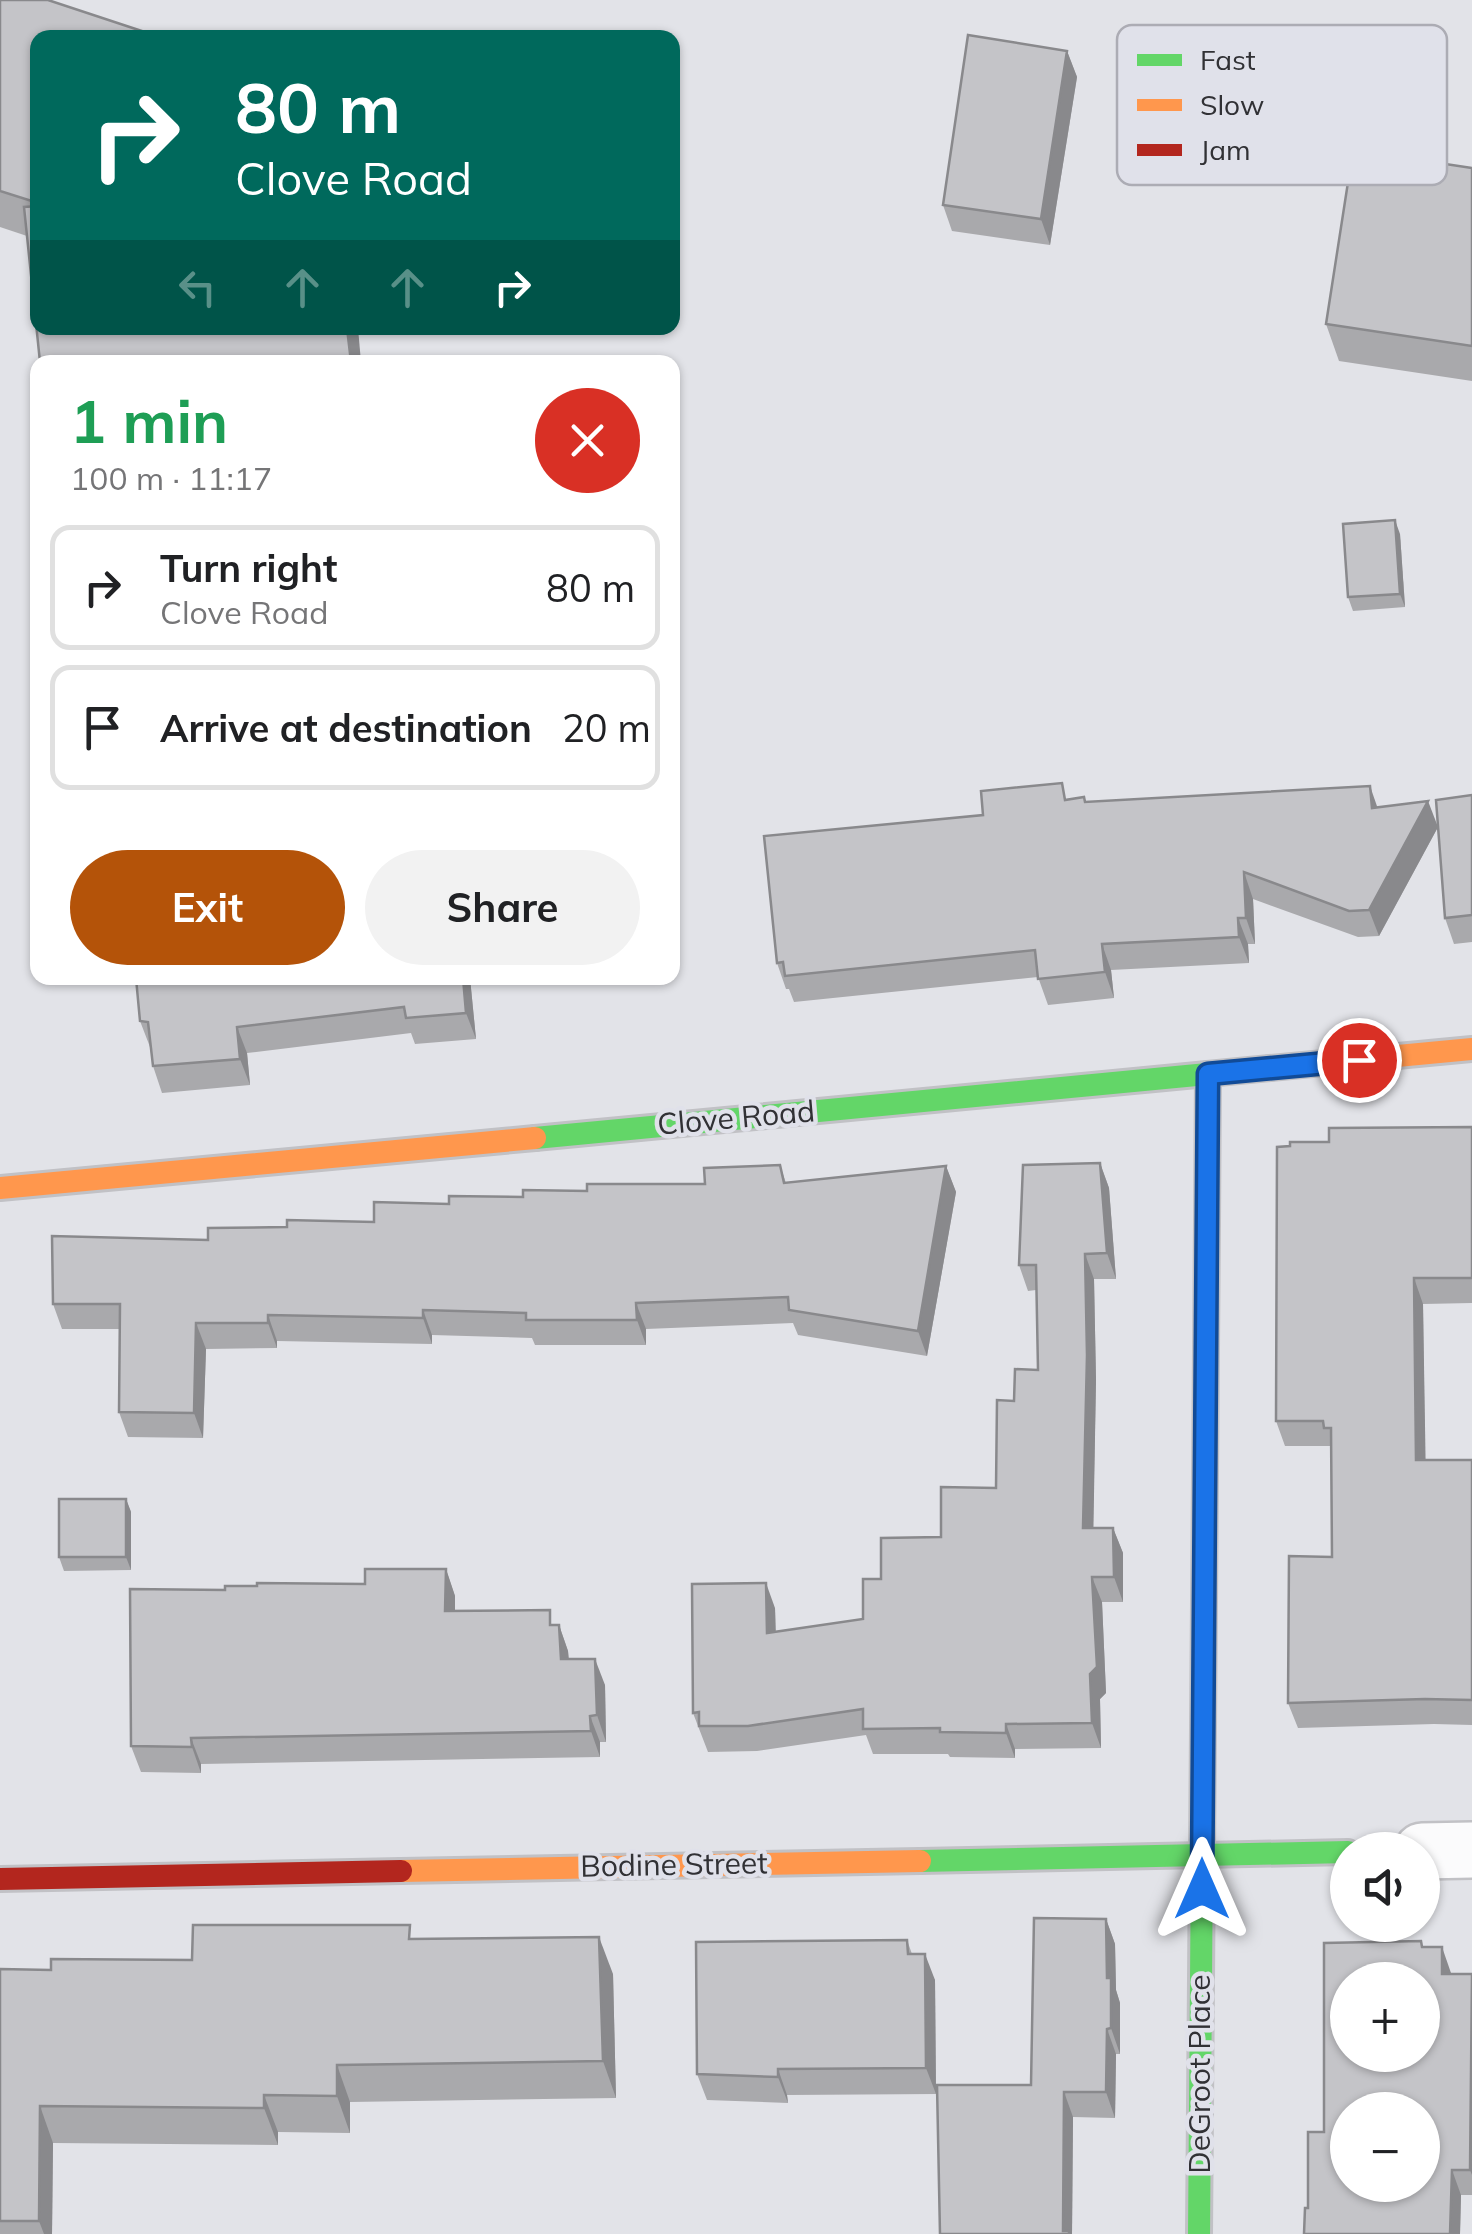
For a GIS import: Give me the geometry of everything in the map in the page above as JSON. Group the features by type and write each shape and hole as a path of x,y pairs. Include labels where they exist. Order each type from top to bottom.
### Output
{"street":[{"name":"Clove Road","path":"0,1188 1472,1049"},
{"name":"DeGroot Place","path":"1199,2234 1208,1074"},
{"path":"1440,1850 1472,1850"},
{"name":"Bodine Street","path":"0,1879 1330,1852"}],"building":[{"path":"0,0 48,0 139,30 30,30 30,200 0,191"},
{"path":"968,35 1067,51 1041,219 943,205"},
{"path":"1447,164 1472,168 1472,346 1326,324 1348,185 1447,185"},
{"path":"24,207 30,207 30,265"},
{"path":"37,335 348,335 350,355 39,355"},
{"path":"1395,520 1400,594 1348,597 1343,524"},
{"path":"1062,783 1065,800 1084,797 1085,802 1370,786 1372,808 1428,801 1369,910 1349,911 1244,872 1246,918 1238,918 1239,937 1102,944 1105,972 1038,979 1035,950 785,976 783,962 777,963 764,836 983,815 981,791"},
{"path":"1472,795 1472,915 1445,918 1436,800"},
{"path":"137,985 464,985 466,1013 406,1018 404,1007 237,1027 240,1059 153,1066 148,1022 140,1021"},
{"path":"1472,1127 1472,1278 1414,1278 1416,1460 1472,1460 1472,1700 1288,1703 1289,1556 1332,1557 1331,1428 1324,1428 1323,1421 1276,1421 1277,1147 1290,1146 1290,1142 1329,1142 1329,1128"},
{"path":"1100,1163 1107,1253 1085,1254 1083,1528 1113,1528 1114,1577 1092,1577 1097,1667 1090,1674 1092,1723 1006,1724 1006,1733 940,1732 940,1728 863,1729 863,1709 748,1726 699,1726 699,1712 693,1713 692,1584 766,1583 767,1633 863,1619 863,1579 881,1579 881,1538 941,1537 941,1487 996,1488 997,1400 1014,1401 1015,1369 1038,1370 1036,1265 1019,1265 1023,1165"},
{"path":"780,1165 784,1183 946,1166 918,1331 789,1310 788,1297 636,1303 637,1320 526,1320 526,1313 423,1310 423,1318 268,1315 268,1323 196,1323 194,1413 119,1412 120,1304 53,1304 52,1236 208,1240 208,1228 287,1227 287,1220 374,1222 374,1202 449,1204 449,1196 523,1197 523,1190 587,1191 587,1184 705,1184 704,1168"},
{"path":"59,1499 126,1499 126,1557 59,1557"},
{"path":"365,1569 446,1569 445,1611 550,1610 550,1625 559,1625 561,1659 595,1659 597,1715 590,1716 591,1731 191,1738 192,1747 131,1746 130,1589 225,1590 225,1586 257,1583 365,1584"},
{"path":"1034,1918 1106,1919 1111,2028 1107,2029 1106,2092 1064,2092 1063,2231 1069,2234 940,2234 937,2085 1031,2085"},
{"path":"193,1925 410,1925 409,1939 599,1937 603,2061 337,2065 337,2096 264,2095 264,2108 40,2106 39,2221 0,2221 0,1969 51,1970 51,1959 192,1960"},
{"path":"907,1940 908,1954 925,1954 926,2068 778,2069 778,2077 697,2074 696,1942"},
{"path":"1421,1942 1422,1947 1442,1947 1442,1974 1472,1974 1470,2170 1452,2170 1450,2234 1304,2234 1308,2132 1324,2132 1324,1943"}],"traffic: fast":[{"path":"535,1138 1270,1068"},
{"path":"1199,2234 1207,1222"},
{"path":"920,1861 1330,1852"}],"traffic: slow":[{"path":"1270,1068 1472,1049"},
{"path":"1207,1222 1208,1074"},
{"path":"0,1188 535,1138"},
{"path":"401,1871 920,1861"}],"traffic: jam":[{"path":"0,1879 401,1871"}],"route":[{"path":"1202,1889 1208,1074 1359,1060"}]}
